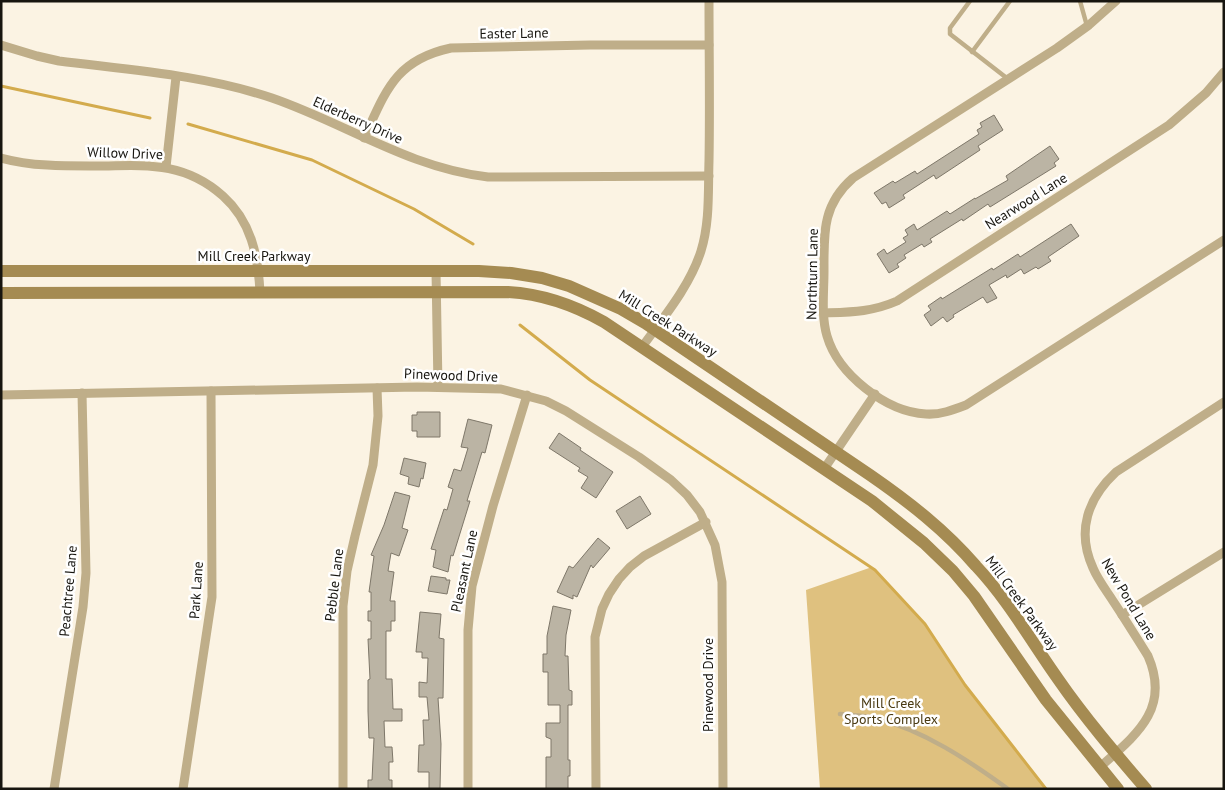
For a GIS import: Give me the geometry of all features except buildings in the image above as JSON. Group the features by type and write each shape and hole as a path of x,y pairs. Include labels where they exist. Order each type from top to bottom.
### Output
{"main road":[{"name":"Mill Creek Parkway","path":"1,272 506,272 542,278 595,297 621,309 655,330 906,500 932,521 972,561 998,593 1059,681 1146,789"},
{"path":"1,293 517,293 553,300 588,313 824,469 897,520 924,543 953,572 990,616 1046,700 1118,789"}],"street":[{"path":"642,347 694,269 701,252 708,214 709,1"},
{"name":"Northturn Lane","path":"1116,1 1087,27 1057,48 853,178 845,185 831,206 824,231 824,325 833,352 842,366 857,382 893,405 909,412 925,414 950,411 966,405 1224,240"},
{"name":"Easter Lane","path":"364,138 386,91 398,75 422,57 436,52 451,48 709,45"},
{"name":"Elderberry Drive","path":"1,46 59,61 235,87 272,98 364,138 449,171 488,177 709,176"},
{"name":"Nearwood Lane","path":"824,313 866,311 882,307 897,300 1168,125 1206,93 1224,72"},
{"path":"166,167 176,77"},
{"name":"Willow Drive","path":"1,158 36,164 153,165 189,174 205,182 229,201 247,227 259,271 260,292"},
{"path":"436,271 438,387"},
{"name":"Pinewood Drive","path":"1,395 438,387 486,388 527,395 566,411 639,457 671,480 687,495 706,522 715,545 722,582 723,789"},
{"name":"Pebble Lane","path":"343,789 343,606 353,545 373,465 378,416 377,388"},
{"name":"Park Lane","path":"183,789 212,596 211,391"},
{"name":"Peachtree Lane","path":"54,789 83,607 86,572 82,393"},
{"path":"824,469 875,394"},
{"name":"Pleasant Lane","path":"468,789 468,630 472,586 527,395"},
{"name":"New Pond Lane","path":"1100,767 1143,727 1150,714 1156,687 1148,656 1094,572 1088,556 1085,527 1091,504 1103,484 1116,472 1224,402"},
{"path":"596,789 595,637 602,609 614,586 630,567 644,556 706,522"},
{"path":"1122,615 1224,552"}],"lane":[{"path":"970,1 950,28 950,34 1008,79"},
{"path":"972,52 1010,1"},
{"path":"1080,1 1087,27"},
{"path":"840,714 873,717 905,728 954,753 1008,789"}],"green space":[{"name":"Mill Creek Sports Complex","path":"872,567 925,624 962,680 1046,789 820,789 806,590"}],"waterway":[{"path":"1,86 150,118"},
{"path":"188,124 312,160 414,209 473,244"},
{"path":"520,325 590,380 875,570 925,624 965,685 1046,789"}]}
